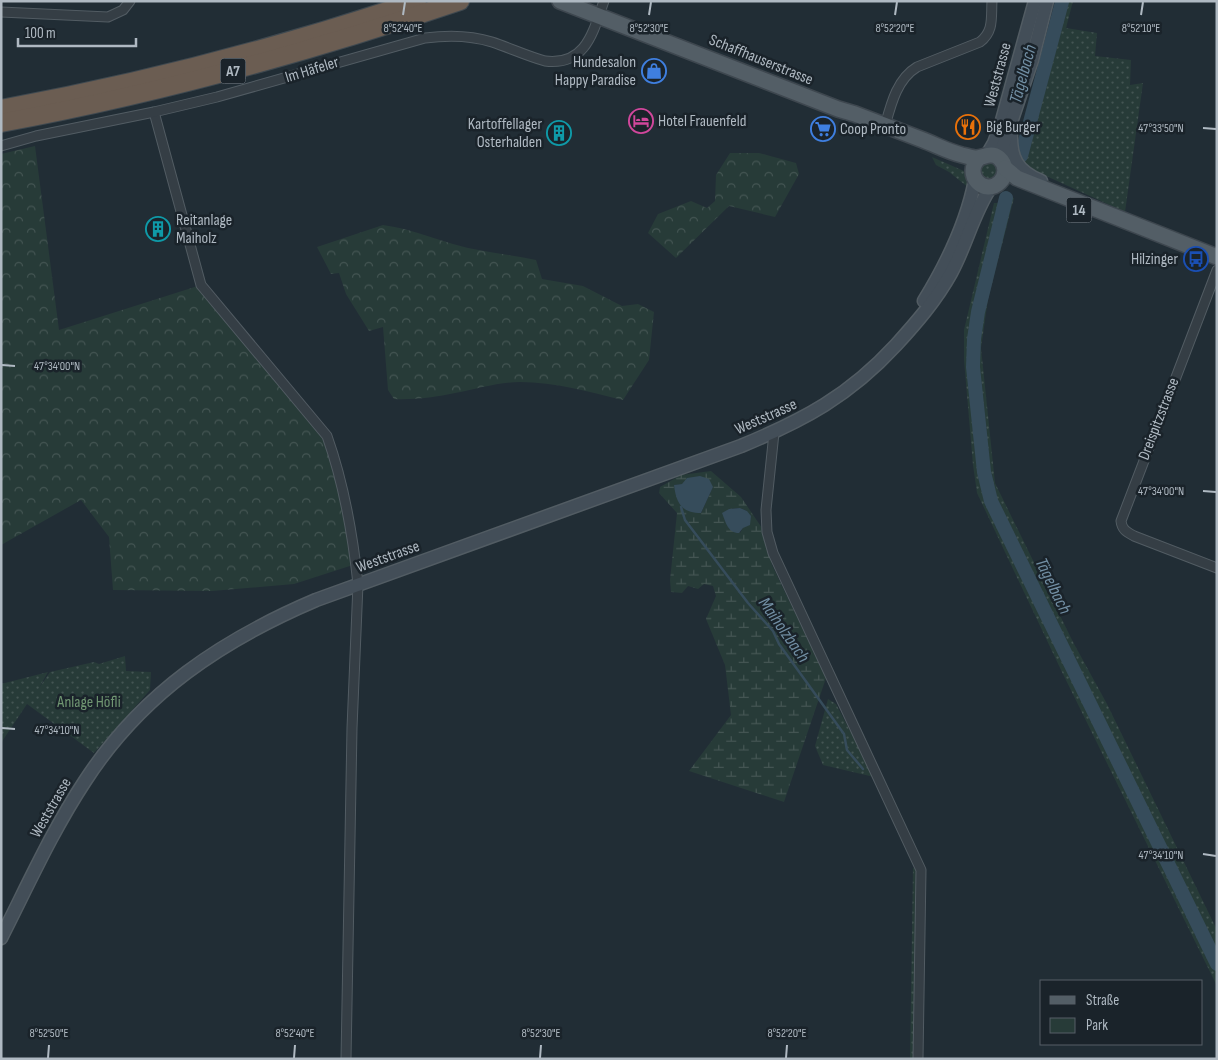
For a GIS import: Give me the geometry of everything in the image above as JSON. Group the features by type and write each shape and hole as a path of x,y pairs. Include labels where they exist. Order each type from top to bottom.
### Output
{"highway":[{"name":"A7","path":"1,109 170,73 287,42 417,1"},
{"name":"A7","path":"1,124 122,99 252,66 334,43 460,1"}],"main road":[{"name":"Schaffhauserstrasse","path":"560,1 960,155 983,156"},
{"name":"Weststrasse","path":"983,156 994,143 1001,124 1035,1"},
{"name":"Weststrasse","path":"1004,166 1003,146 1032,60 1047,1"},
{"name":"Schaffhauserstrasse","path":"838,109 957,164 974,178"},
{"name":"Weststrasse","path":"1011,122 1010,147 1014,159 1022,170 1040,181 1096,203 1115,216"},
{"path":"983,156 996,156 1004,166 1003,179 996,185 982,186 974,178 973,166 983,156"},
{"name":"14","path":"1004,166 1017,178 1217,257"},
{"name":"Weststrasse","path":"897,344 932,289 942,268 962,224 973,192 974,178"},
{"name":"Weststrasse","path":"1,938 60,822 85,781 118,738 137,717 184,674 243,634 283,614 358,584 698,462 774,433 804,418 846,392 874,368 923,316 937,296 962,252 984,197 996,185"},
{"name":"14","path":"996,185 1160,235"}],"street":[{"path":"1,12 108,17 123,10 130,1"},
{"name":"Im Häfeler","path":"1,146 36,136 217,97 415,40 439,36 461,36 482,40 535,58 560,62 577,55 585,47 595,29 604,1"},
{"path":"885,126 898,87 902,79 909,72 980,42 988,36 991,27 992,1"},
{"path":"154,112 200,285 327,436 336,463 356,564 358,584 352,728 346,1059"},
{"name":"Dreispitzstrasse","path":"1217,270 1120,521 1121,527 1134,536 1217,568"},
{"path":"774,433 766,510 767,532 773,552 921,870 918,1059"}],"green space":[{"path":"1056,1 1069,1 1026,152 1018,148 1029,112"},
{"path":"1069,1 1073,1 1066,28 1097,33 1095,56 1131,60 1130,85 1143,83 1125,212 1025,166 1023,160"},
{"path":"35,146 59,330 201,285 327,436 356,564 294,584 212,591 113,590 109,537 81,500 1,545 1,154"},
{"path":"730,153 759,153 796,163 799,174 775,217 729,206 676,258 648,233 658,214 691,201 707,208 715,201 716,175"},
{"path":"932,157 964,171 968,176 969,188 949,172 936,165"},
{"path":"992,160 999,168 996,178 983,180 978,168 979,165"},
{"path":"1004,197 1014,198 988,299 981,348 995,483 1073,642 1107,704 1217,930 1217,986 1061,670 977,493 964,360 964,330 994,203 998,203"},
{"path":"383,225 409,230 463,247 536,260 542,279 583,286 622,306 638,304 654,312 649,360 623,400 533,382 496,384 433,397 394,399 388,390 383,327 369,331 346,294 339,273 331,274 317,247"},
{"path":"711,471 741,497 762,528 772,565 826,678 784,802 689,771 731,715 725,665 706,619 716,596 713,586 704,584 698,589 688,586 682,593 671,592 670,580 677,513 659,493 660,487 681,475","holes":["674,485 713,487 701,513","740,508 747,511 740,533 729,509"]},
{"name":"Anlage Höfli","path":"125,656 126,671 151,672 150,690 94,753 27,704 1,743 1,684 48,672 39,688 50,672 94,662 99,664"},
{"path":"828,699 836,704 874,777 823,765 815,746"},
{"path":"913,868 921,870 918,1059 910,1059"}],"water":[{"path":"700,476 709,479 713,487 701,513 684,509 676,497 674,485 682,484 687,478"},
{"path":"740,508 747,511 751,516 750,525 743,528 739,533 735,533 726,524 722,513 729,509"}],"waterway":[{"name":"Tägelbach","path":"1021,156 1062,2"},
{"name":"Tägelbach","path":"1006,198 978,312 974,339 973,367 984,472 991,501 1217,964"},
{"name":"Maiholzbach","path":"681,507 685,520 748,603 773,631 779,644 844,734 847,750 863,769"}],"place":[{"name":"Hundesalon Happy Paradise","path":"654,71"},
{"name":"Hotel Frauenfeld","path":"641,121"},
{"name":"Big Burger","path":"968,127"},
{"name":"Coop Pronto","path":"823,129"},
{"name":"Kartoffellager Osterhalden","path":"559,133"},
{"name":"Reitanlage Maiholz","path":"158,229"},
{"name":"Hilzinger","path":"1196,259"}]}
